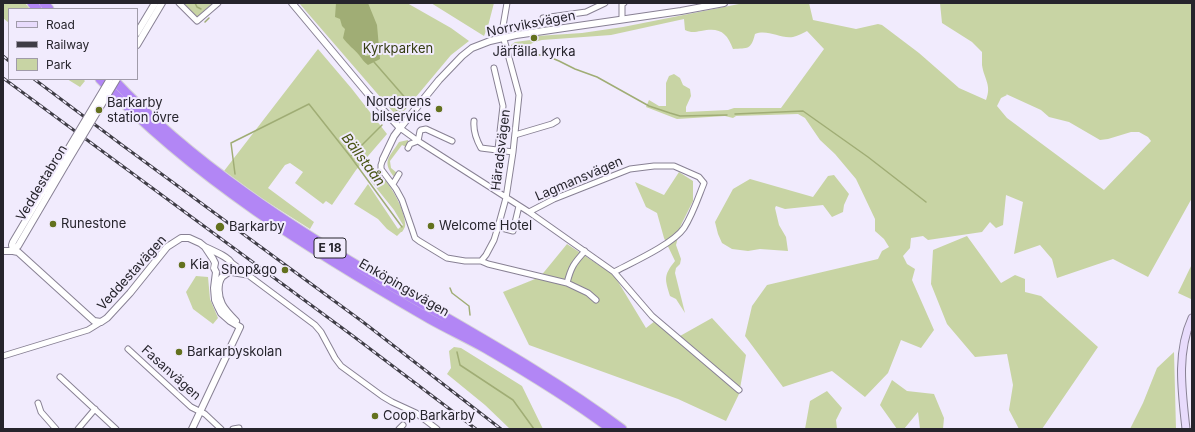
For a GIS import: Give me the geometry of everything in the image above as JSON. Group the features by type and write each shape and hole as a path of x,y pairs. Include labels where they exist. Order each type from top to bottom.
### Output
{"highway":[{"name":"Enköpingsvägen","path":"101,80 119,100 196,167 242,202 282,229 392,297 522,369 563,395 611,429"},
{"name":"Enköpingsvägen","path":"114,80 147,112 201,159 287,221 390,285 566,389 622,429"}],"main road":[{"path":"1186,429 1182,398 1183,347 1192,318"}],"street":[{"path":"138,31 155,3"},
{"path":"138,43 162,3"},
{"path":"179,3 197,21 218,3"},
{"path":"292,3 368,94 400,128 529,212 614,272 652,316 739,390"},
{"name":"Häradsvägen","path":"481,261 494,240 506,198 515,135 519,95 502,32 507,3"},
{"path":"544,18 586,12 605,3"},
{"path":"622,3 622,19"},
{"name":"Norrviksvägen","path":"383,159 394,136 400,128 439,80 462,56 472,48 504,37 681,11 724,3"},
{"path":"494,68 503,106 498,149 496,150"},
{"name":"Veddestabron","path":"64,162 109,80"},
{"name":"Veddestabron","path":"13,251 13,242 116,80"},
{"path":"474,120 474,132 476,140 481,148 513,152"},
{"path":"515,135 552,124 557,121"},
{"path":"418,141 420,131 426,129 452,141"},
{"path":"408,148 410,144 418,141"},
{"path":"383,159 381,169 393,184 402,200 415,238 419,241 447,258 465,262 481,261 567,283 588,292 596,300"},
{"name":"Lagmansvägen","path":"529,212 554,199 630,168 674,166 699,177 704,183 691,216 684,229 672,241 614,272"},
{"path":"393,184 399,174"},
{"path":"498,227 513,231 519,206"},
{"name":"Veddestavägen","path":"13,251 21,254 94,321 101,322 107,318 130,293 163,252 180,238 193,239 232,263"},
{"path":"205,247 215,263"},
{"path":"3,251 13,251"},
{"path":"567,283 570,270 585,251"},
{"path":"224,257 218,259 215,263 215,300 221,312 230,321 240,327"},
{"path":"232,263 232,269 221,279 218,288 222,304 240,327"},
{"path":"232,263 315,325 322,332 337,362 392,402 416,413 437,429"},
{"path":"216,272 220,275 248,275"},
{"path":"3,356 88,330 101,322"},
{"path":"192,429 240,327"},
{"name":"Fasanvägen","path":"128,349 191,407 205,414 221,429"},
{"path":"60,377 116,429"},
{"path":"38,403 41,412 56,429"},
{"path":"78,429 95,409"},
{"path":"399,429 403,425"},
{"path":"233,429 239,428"}],"green space":[{"path":"3,3 25,3 29,8 8,8 8,22 3,18"},
{"path":"182,3 211,3 212,4 197,17"},
{"name":"Kyrkparken","path":"299,3 407,3 451,28 469,41 451,55 405,110 400,113 394,113"},
{"path":"431,3 494,3 484,36"},
{"path":"744,3 809,3 813,20 856,29 878,24 882,25 919,53 959,88 986,100 988,95 988,86 982,65 982,52 972,42 942,23 940,3 1192,3 1192,198 1148,277 1113,259 1057,278 1052,259 1040,245 1014,254 1023,202 1006,195 1003,225 996,228 990,222 982,232 928,240 923,236 911,238 910,248 903,256 907,264 915,269 912,280 934,330 921,348 901,340 888,373 865,397 832,371 783,387 745,336 752,306 767,285 878,259 882,251 889,247 884,239 875,231 875,219 856,179 835,154 820,140 805,118 798,114 736,116 733,118 725,116 677,119 646,107 649,100 659,106 666,106 666,83 669,76 674,74 680,78 683,85 690,89 691,96 686,107 686,112 728,110 734,108 781,108 824,49 807,31 795,37 783,37 769,33 755,34 750,46 733,49 728,38 722,32 717,30 689,32 685,30 684,19 611,35 542,40 530,44 525,55 511,51 511,45 515,42 538,39 537,36 582,33 623,27","holes":["1006,94 1041,110 1049,117 1069,122 1100,140 1131,132 1139,132 1148,137 1151,141 1104,190 1007,118 997,106 1001,98 1007,95"]},
{"path":"318,49 387,134 356,170 332,205 326,201 323,204 295,183 303,172 290,163 285,165 268,188 314,222 310,229 261,198 224,171"},
{"path":"69,80 84,80 85,81 80,87"},
{"path":"408,140 406,147 402,145 390,161 391,168 397,173 395,178 388,167 388,160 399,142"},
{"path":"679,172 693,181 693,201 681,225 676,245 681,259 675,273 685,313 676,299 670,296 668,290 666,278 668,270 675,261 664,238 657,213 646,207 635,182 664,195"},
{"path":"380,175 396,197 404,218 405,228 397,236 387,229 378,219 354,204 368,184 398,229 403,225 394,210 370,180 372,176"},
{"path":"834,175 849,194 844,205 843,212 832,217 823,205 785,209 776,206 775,208 779,225 786,237 788,251 760,249 748,251 732,249 722,243 715,222 733,189 750,179 813,197 828,176"},
{"path":"967,236 1001,283 1015,275 1025,279 1025,292 1041,296 1098,347 1042,429 1019,429 1009,410 1013,385 1007,354 975,357 947,324 931,284 933,250"},
{"path":"567,244 614,275 646,328 655,321 703,360 704,356 680,336 712,318 746,355 739,394 726,421 678,399 529,345 503,292 540,277"},
{"path":"1192,264 1192,297 1191,299 1178,293"},
{"path":"196,276 208,277 210,299 218,318 213,324 193,309 186,292"},
{"path":"454,347 461,348 522,386 543,429 510,429 485,405 447,374 451,368 449,351"},
{"path":"1174,352 1176,429 1130,429 1143,403 1157,368"},
{"path":"892,380 907,391 934,394 944,418 943,429 920,429 918,412 904,429 897,429 880,405"},
{"path":"827,391 842,408 836,420 837,429 805,429 810,401"}],"shaded area":[{"path":"336,3 368,3 377,25 380,59 368,65 365,63 343,38 345,29 342,26 340,19 335,17","holes":["365,44 372,44 374,51 373,55 365,56"]}],"waterway":[{"name":"Bällstaån","path":"195,3 197,7 201,9"},
{"name":"Bällstaån","path":"205,22 209,18"},
{"path":"517,52 547,56 597,77 649,106 670,113 680,116 727,115"},
{"path":"374,62 408,101 392,115"},
{"name":"Bällstaån","path":"235,174 231,143 309,104 350,156 402,227"},
{"path":"735,114 803,111 868,157 926,202"},
{"path":"351,156 382,125"},
{"path":"450,288 452,293 469,306 470,315"},
{"path":"457,352 460,365 513,400 534,429"}],"railway":[{"path":"3,56 8,60"},
{"path":"3,78 353,336 476,429"},
{"path":"35,80 363,322 501,429"}],"place":[{"name":"Järfälla kyrka","path":"534,38"},
{"name":"Nordgrens bilservice","path":"439,109"},
{"name":"Barkarby station övre","path":"99,110"},
{"name":"Runestone","path":"53,224"},
{"name":"Welcome Hotel","path":"431,226"},
{"name":"Barkarby","path":"220,227"},
{"name":"Kia","path":"182,265"},
{"name":"Shop&go","path":"285,270"},
{"name":"Barkarbyskolan","path":"179,352"},
{"name":"Coop Barkarby","path":"375,416"}]}
